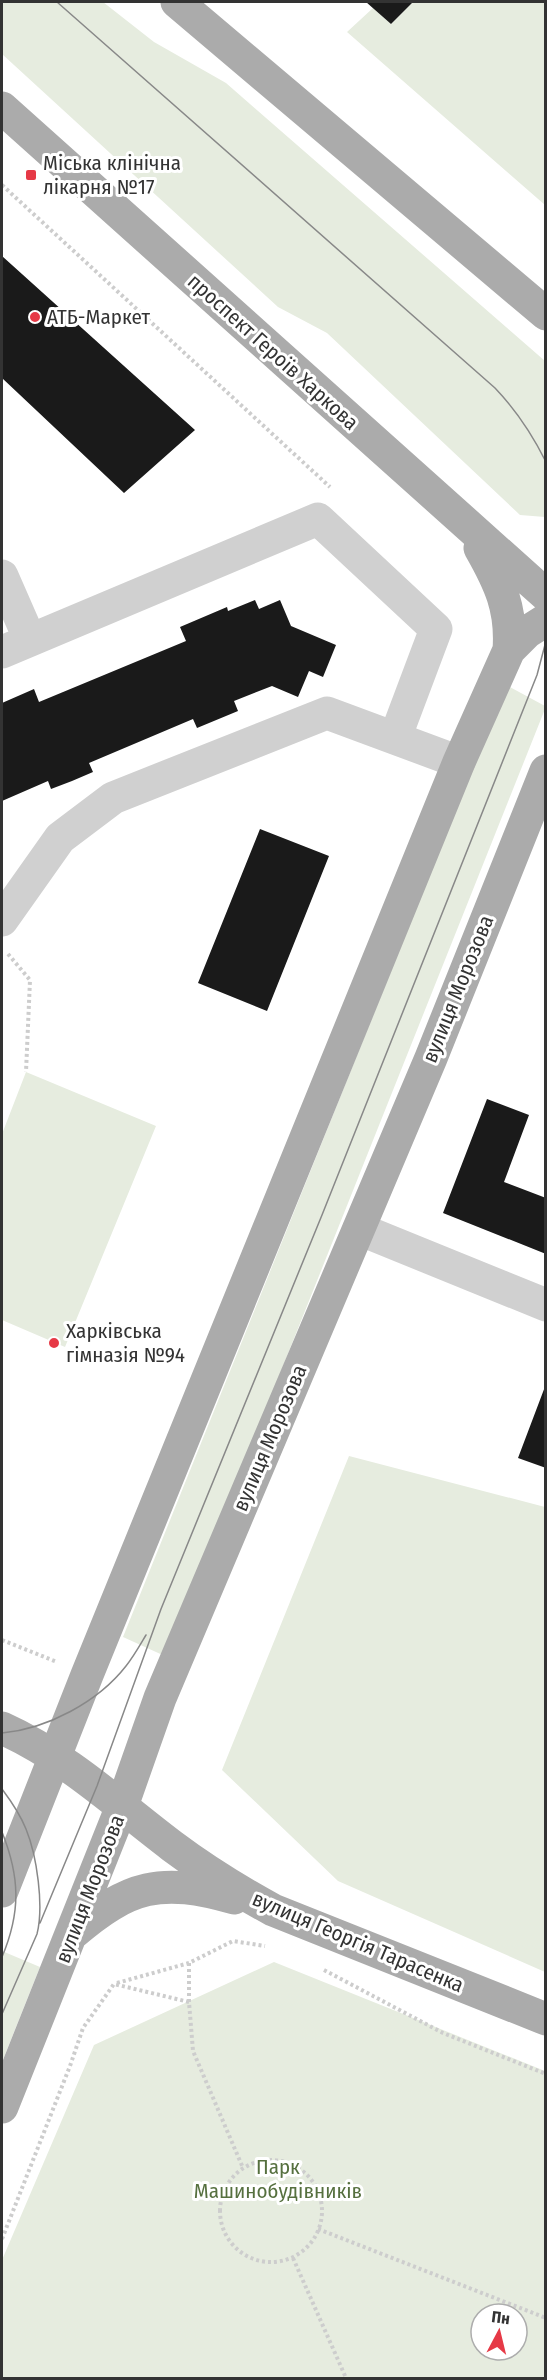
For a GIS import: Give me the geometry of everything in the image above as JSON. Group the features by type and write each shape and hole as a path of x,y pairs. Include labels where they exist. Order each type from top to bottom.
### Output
{"main road":[{"path":"177,2 546,314"},
{"name":"проспект Героїв Харкова","path":"2,108 546,596"},
{"path":"2,1891 87,1675 459,762 509,650 510,633 501,587 466,526"},
{"path":"509,650 527,632 546,620"},
{"name":"вулиця Морозова","path":"2,2107 122,1806 160,1698 430,1058 546,771"},
{"name":"вулиця Георгія Тарасенка","path":"2,1728 34,1742 56,1756 189,1858 273,1910 546,2019"},
{"path":"71,1935 106,1906 120,1898 138,1891 160,1887 181,1886 205,1890 273,1910"}],"lane":[{"path":"2,576 16,646 318,519 436,629 395,738"},
{"path":"2,920 60,838 113,798 327,713 459,762"},
{"path":"358,1228 546,1305"}],"path":[{"path":"2,185 331,488"},
{"path":"2,946 30,980 26,1072"},
{"path":"2,1640 59,1663"},
{"path":"2,2239 83,2028 114,1984 189,1963 233,1941 274,1948"},
{"path":"189,1963 193,2051 243,2168"},
{"path":"316,1966 444,2033 546,2074"},
{"path":"114,1984 189,2002"},
{"path":"270,2160 290,2163 306,2173 315,2185 322,2202 322,2220 318,2229 315,2240 293,2258 276,2263 253,2260 237,2251 228,2241 220,2226 219,2207 226,2184 243,2168 253,2163 270,2160"},
{"path":"318,2229 546,2318"},
{"path":"293,2258 346,2379"}],"green space":[{"path":"2,2 103,2 154,42 226,83 545,361 545,517 520,515 327,333 278,307 2,54"},
{"path":"413,2 545,2 545,205 347,32 373,8 391,24"},
{"path":"506,685 545,706 545,709 167,1657 123,1637"},
{"path":"26,1072 156,1126 65,1347 2,1320 2,1134"},
{"path":"349,1456 545,1507 545,1972 338,1881 222,1770"},
{"path":"2,1951 40,1967 2,2062"},
{"name":"Парк Машинобудівників","path":"274,1962 545,2071 545,2378 2,2378 2,2260 94,2045"}],"building":[{"path":"366,2 413,2 391,24"},
{"name":"АТБ-Маркет","path":"2,256 195,430 124,493 2,378"},
{"path":"255,600 259,609 280,600 291,626 336,645 323,677 309,671 298,697 272,686 234,701 238,711 197,728 193,719 89,763 93,772 51,789 48,781 2,801 2,703 34,689 39,702 186,641 180,627 227,607 228,611"},
{"path":"260,829 329,856 267,1011 198,983"},
{"path":"487,1099 529,1115 504,1182 546,1198 546,1254 443,1213"},
{"path":"546,1384 546,1468 518,1458"}],"tram line":[{"path":"57,2 495,388 523,423 546,462"},
{"path":"40,1923 97,1786 161,1609 322,1215 537,675 546,641"},
{"path":"2,1733 54,1720 86,1702 114,1679 129,1662 146,1635"},
{"path":"2,1789 21,1818 30,1840 36,1867 40,1910 37,1934 2,2014"},
{"path":"2,1832 12,1864 16,1894 13,1925 2,1957"}],"place":[{"name":"Міська клінічна лікарня №17","path":"31,175"},
{"name":"АТБ-Маркет","path":"35,317"},
{"name":"Харківська гімназія №94","path":"54,1343"}]}
